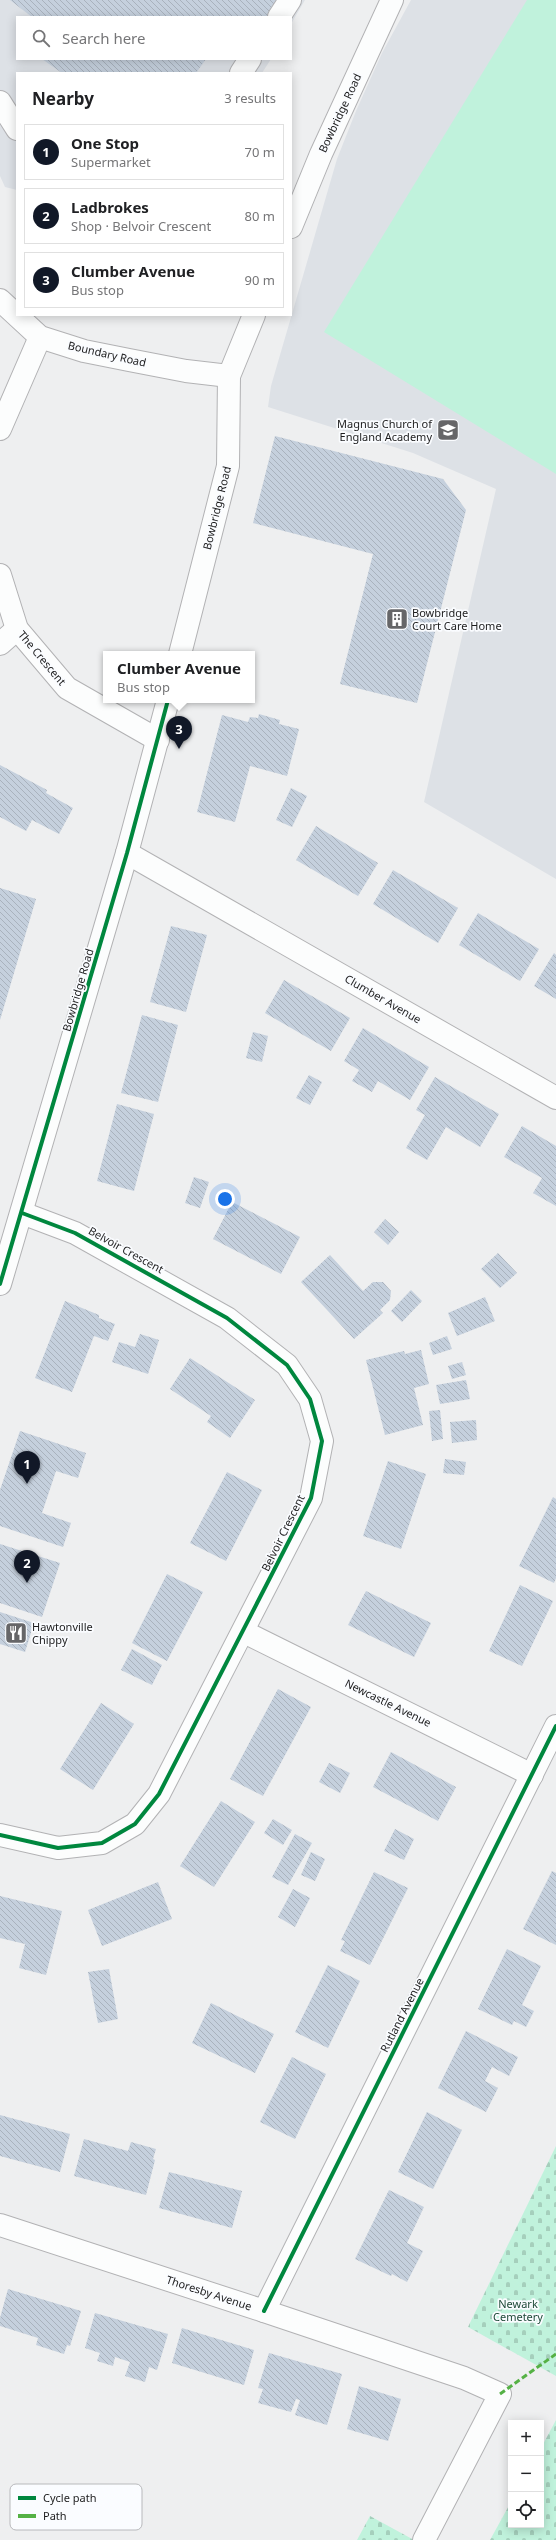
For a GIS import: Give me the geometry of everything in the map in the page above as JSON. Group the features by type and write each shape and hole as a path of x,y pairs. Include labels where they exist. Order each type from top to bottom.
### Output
{"street":[{"path":"280,16 290,0"},
{"name":"Bowbridge Road","path":"292,225 321,154 392,0"},
{"path":"242,72 249,60"},
{"path":"0,102 16,127"},
{"name":"Boundary Road","path":"0,300 16,315"},
{"name":"Boundary Road","path":"17,316 40,337 84,351 186,371 229,376"},
{"name":"Bowbridge Road","path":"181,651 228,466 229,376 254,316"},
{"path":"0,429 40,337"},
{"name":"The Crescent","path":"0,575 17,629 67,688 158,740"},
{"path":"0,644 17,629"},
{"name":"Bowbridge Road","path":"0,1284 127,853 167,703"},
{"name":"Clumber Avenue","path":"127,853 556,1098"},
{"name":"Belvoir Crescent","path":"0,1835 58,1848 102,1843 136,1824 159,1794 244,1632 311,1498 322,1441 310,1399 287,1365 227,1318 75,1233 22,1213"},
{"name":"Newcastle Avenue","path":"244,1632 532,1775"},
{"name":"Rutland Avenue","path":"264,2311 556,1726"},
{"name":"Thoresby Avenue","path":"0,2225 464,2378 500,2394 424,2540"}],"shaded area":[{"path":"0,0 305,0 292,22 292,16 16,16 16,60 270,60 263,72 16,72 16,190 5,187 0,176"},
{"name":"Magnus Church of England Academy","path":"411,0 556,0 556,879 424,802 496,489 413,453 268,407 271,386 337,159 356,111 382,53"}],"green space":[{"path":"527,0 556,0 556,474 324,332"},
{"name":"Newark Cemetery","path":"556,2146 556,2376 468,2327"},
{"path":"556,2420 556,2540 490,2540 508,2507 508,2528 544,2528 544,2442"},
{"path":"370,2516 414,2540 357,2540"}],"building":[{"path":"10,0 282,0 271,16 31,16"},
{"path":"43,60 205,60 197,72 61,72"},
{"name":"Bowbridge Court Care Home","path":"275,436 443,479 466,510 417,703 340,684 373,554 253,523"},
{"path":"259,714 280,720 279,724 299,729 287,776 250,766 235,822 197,812 222,715 248,722 250,717 258,718"},
{"path":"0,765 47,790 46,793 73,808 59,834 32,820 26,831 0,817"},
{"path":"291,788 307,796 292,827 276,820"},
{"path":"316,826 378,863 358,896 296,860"},
{"path":"393,870 458,908 438,943 373,904"},
{"path":"0,888 36,899 0,1020"},
{"path":"478,913 539,949 520,981 459,945"},
{"path":"171,926 207,935 186,1012 150,1002"},
{"path":"554,953 556,955 556,999 534,986"},
{"path":"284,980 350,1018 331,1051 265,1013"},
{"path":"142,1015 178,1025 158,1102 121,1093"},
{"path":"363,1028 429,1067 410,1100 378,1081 372,1092 352,1081 359,1070 344,1061"},
{"path":"253,1032 268,1036 262,1062 246,1058"},
{"path":"309,1075 322,1082 310,1105 296,1098"},
{"path":"435,1077 499,1114 480,1147 446,1127 427,1160 406,1148 425,1115 416,1110"},
{"path":"117,1104 154,1114 134,1191 97,1181"},
{"path":"522,1126 556,1146 556,1206 533,1193 542,1178 504,1157"},
{"path":"194,1177 209,1182 200,1208 185,1203"},
{"path":"232,1202 300,1237 281,1274 213,1239"},
{"path":"385,1219 399,1232 388,1245 374,1232"},
{"path":"498,1253 517,1273 500,1288 481,1269"},
{"path":"330,1255 363,1291 373,1282 383,1282 391,1291 390,1300 380,1310 383,1313 354,1339 301,1282"},
{"path":"411,1290 422,1301 402,1322 391,1311"},
{"path":"485,1297 495,1321 457,1336 448,1313"},
{"path":"65,1301 99,1315 99,1318 115,1324 108,1341 94,1336 72,1392 35,1378"},
{"path":"140,1334 159,1340 148,1374 112,1362 119,1342 135,1347"},
{"path":"447,1336 452,1349 433,1355 429,1343"},
{"path":"421,1350 429,1384 414,1388 423,1425 385,1435 366,1360 404,1351 405,1354"},
{"path":"190,1358 255,1400 230,1438 207,1422 211,1416 170,1389"},
{"path":"462,1362 466,1375 452,1379 448,1366"},
{"path":"466,1380 470,1399 440,1404 436,1385"},
{"path":"440,1410 443,1439 432,1441 429,1411"},
{"path":"476,1420 477,1440 452,1443 450,1422"},
{"path":"20,1431 86,1453 78,1478 56,1471 42,1513 71,1523 63,1547 0,1526 0,1490"},
{"path":"445,1459 466,1462 464,1475 443,1473"},
{"path":"388,1461 426,1474 401,1549 363,1536"},
{"path":"227,1472 262,1490 226,1561 190,1543"},
{"path":"553,1497 556,1499 556,1578 554,1583 519,1566"},
{"path":"0,1544 60,1563 42,1617 0,1603"},
{"path":"167,1574 203,1592 167,1661 132,1643"},
{"path":"520,1585 553,1601 522,1666 489,1651"},
{"path":"366,1591 431,1623 414,1657 348,1625"},
{"name":"Hawtonville Chippy","path":"0,1612 34,1623 25,1652 0,1644"},
{"path":"132,1649 162,1665 152,1685 121,1670"},
{"path":"278,1689 311,1707 263,1796 230,1779"},
{"path":"101,1703 134,1724 93,1790 60,1769"},
{"path":"391,1752 456,1787 438,1821 373,1787"},
{"path":"329,1763 350,1773 340,1793 319,1782"},
{"path":"221,1801 255,1822 214,1887 180,1866"},
{"path":"273,1819 292,1830 283,1845 264,1833"},
{"path":"395,1829 414,1839 404,1860 384,1851"},
{"path":"295,1834 312,1843 288,1885 272,1877"},
{"path":"311,1852 325,1859 315,1881 301,1875"},
{"path":"552,1871 556,1873 556,1945 523,1929"},
{"path":"374,1872 408,1888 370,1965 340,1951 345,1941 341,1940"},
{"path":"158,1882 172,1919 102,1946 88,1910"},
{"path":"293,1889 310,1898 295,1927 278,1917"},
{"path":"0,1896 62,1911 46,1975 19,1968 25,1944 0,1938"},
{"path":"507,1949 541,1966 522,2005 534,2011 526,2027 514,2021 512,2025 478,2009"},
{"path":"328,1965 360,1981 328,2048 295,2032"},
{"path":"109,1969 118,2019 98,2023 88,1972"},
{"path":"211,2003 274,2034 255,2073 192,2043"},
{"path":"466,2031 518,2057 509,2076 492,2067 485,2081 498,2088 486,2112 438,2088"},
{"path":"292,2057 326,2074 295,2139 260,2122"},
{"path":"427,2112 462,2130 433,2189 398,2172"},
{"path":"0,2115 70,2134 60,2172 0,2156"},
{"path":"84,2139 128,2151 131,2142 156,2149 153,2159 155,2160 146,2195 74,2176"},
{"path":"169,2172 242,2191 232,2228 159,2208"},
{"path":"389,2190 424,2207 407,2243 423,2251 407,2282 392,2274 391,2276 355,2259"},
{"path":"8,2289 81,2311 70,2346 67,2345 64,2354 36,2345 38,2338 0,2326 0,2318"},
{"path":"95,2313 168,2334 157,2370 149,2367 145,2382 125,2376 130,2362 115,2357 113,2366 97,2361 100,2353 85,2348"},
{"path":"182,2328 254,2350 244,2385 172,2363"},
{"path":"269,2353 342,2374 327,2425 295,2415 300,2400 296,2399 291,2412 258,2403 263,2389 258,2388"},
{"path":"359,2386 401,2399 388,2441 347,2429"}],"marked path":[{"path":"500,2394 556,2354"}],"cycle path":[{"path":"0,1284 127,853 167,703"},
{"path":"0,1835 58,1848 102,1843 135,1824 159,1794 311,1498 322,1441 310,1399 287,1365 227,1318 75,1233 22,1213"},
{"path":"264,2311 556,1726"}],"place":[{"name":"Magnus Church of England Academy","path":"448,430"},
{"name":"Bowbridge Court Care Home","path":"397,619"},
{"name":"Clumber Avenue","path":"179,749"},
{"name":"One Stop","path":"27,1484"},
{"name":"Ladbrokes","path":"27,1583"},
{"name":"Hawtonville Chippy","path":"16,1633"}]}
